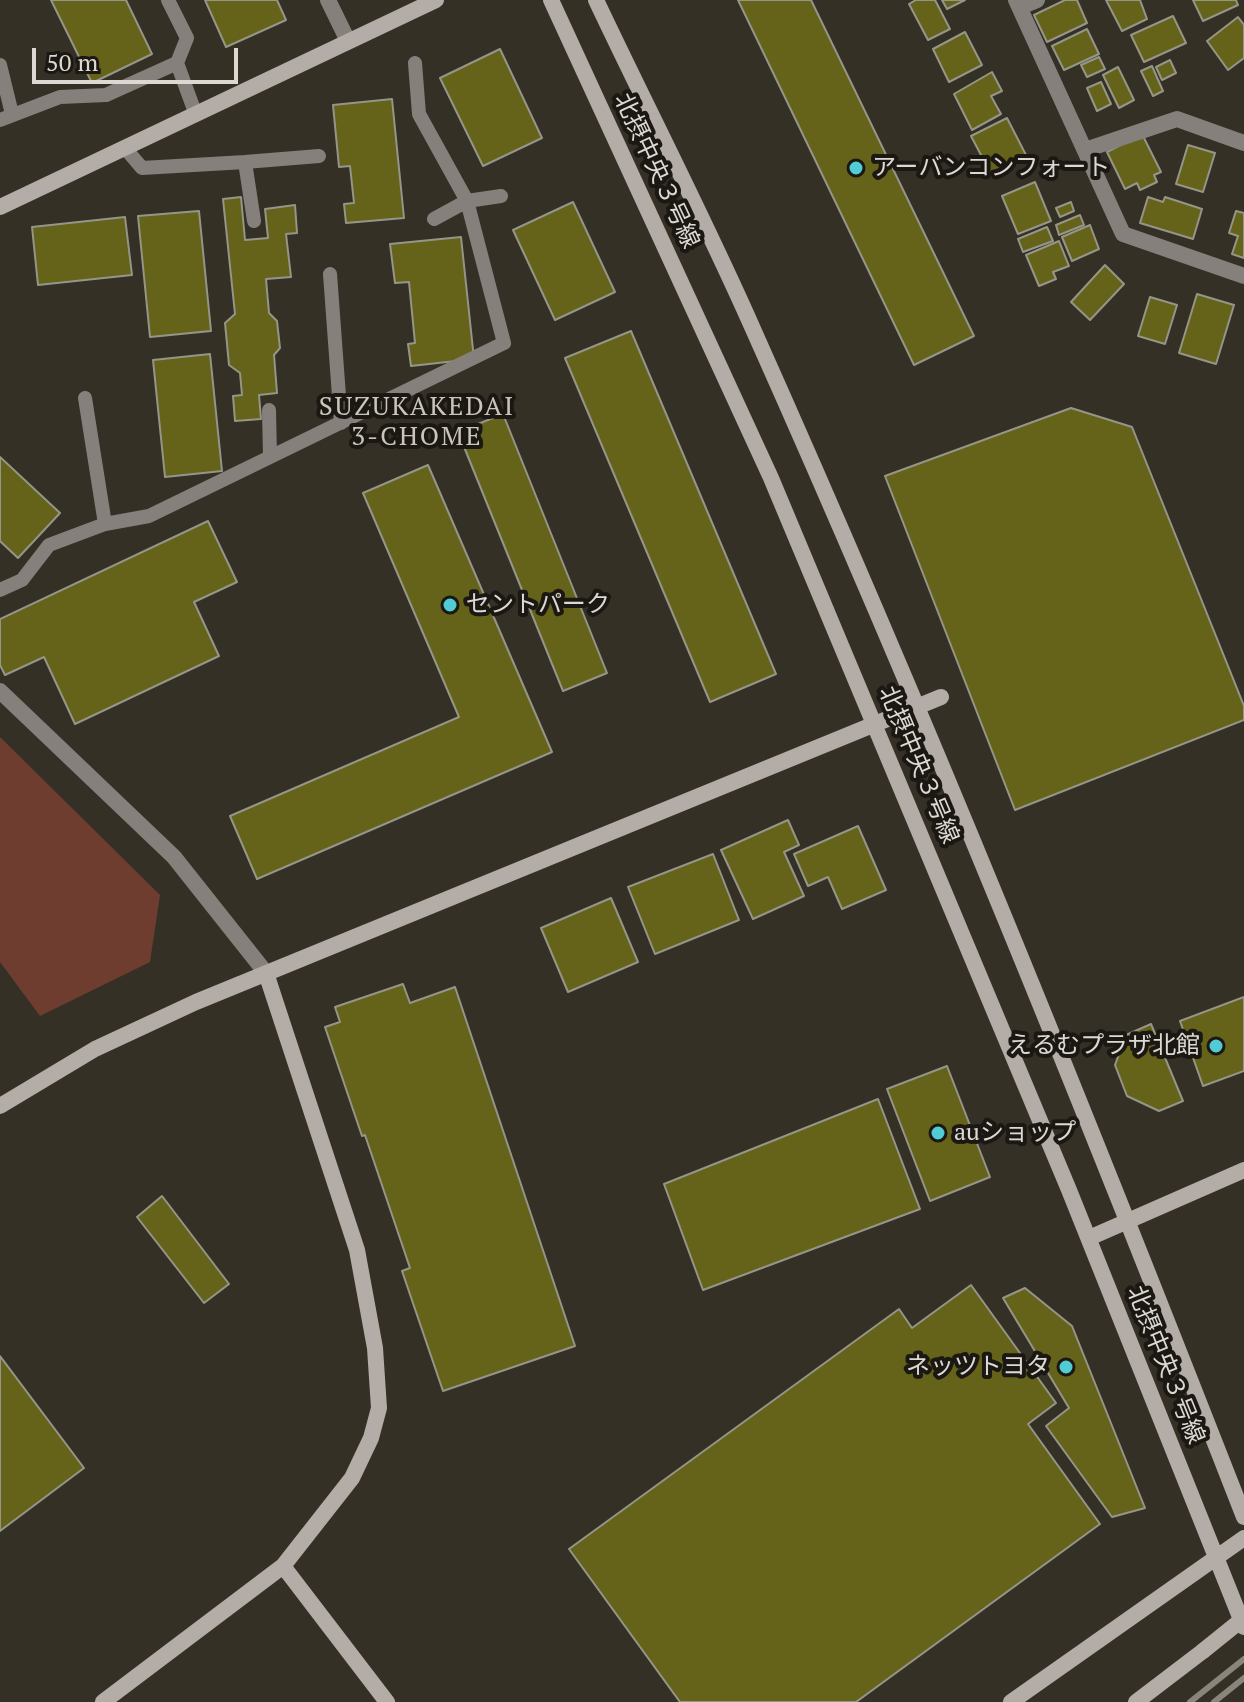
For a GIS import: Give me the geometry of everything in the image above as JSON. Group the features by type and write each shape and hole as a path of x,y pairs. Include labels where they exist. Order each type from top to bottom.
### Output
{"street":[{"path":"328,0 348,41"},
{"path":"0,207 436,0"},
{"name":"北摂中央３号線","path":"551,0 771,478 1089,1238 1244,1627"},
{"name":"北摂中央３号線","path":"596,0 752,326 918,707 1129,1220 1244,1517"},
{"path":"1037,0 1018,4 1123,234 1244,276"},
{"path":"1085,150 1177,119 1244,143"},
{"path":"0,691 174,857 266,973 357,1250 375,1348 379,1408 371,1438 352,1478 283,1566 103,1702"},
{"path":"0,1106 95,1049 266,973 941,697"},
{"path":"1089,1238 1244,1170"},
{"path":"1011,1702 1244,1538"},
{"path":"283,1566 387,1702"},
{"path":"1136,1702 1244,1618"}],"lane":[{"path":"168,0 187,38 177,63 196,115"},
{"path":"0,65 6,117 60,97 106,95 177,63"},
{"path":"0,590 22,580 49,545 105,524 149,516 504,343 467,201 419,114 415,63"},
{"path":"125,148 142,168 319,156"},
{"path":"245,162 254,221"},
{"path":"434,219 467,201 501,196"},
{"path":"330,274 341,423"},
{"path":"85,398 105,524"},
{"path":"269,410 270,457"}],"shaded area":[{"path":"0,737 160,895 150,962 40,1016 0,962"}],"building":[{"path":"51,0 126,0 152,54 92,83"},
{"path":"205,0 277,0 286,20 226,47"},
{"name":"アーバンコンフォート","path":"738,0 811,0 974,336 914,365"},
{"path":"916,0 935,0 950,29 928,40 909,4"},
{"path":"942,0 965,0 947,9"},
{"path":"1065,0 1077,0 1087,23 1047,42 1034,15"},
{"path":"1106,0 1140,0 1147,19 1122,31"},
{"path":"1193,0 1236,0 1238,5 1203,21"},
{"path":"1173,16 1186,43 1144,62 1131,35"},
{"path":"1238,17 1244,25 1244,58 1228,70 1207,41"},
{"path":"1087,29 1099,54 1064,70 1052,46"},
{"path":"965,32 982,65 949,82 933,49"},
{"path":"500,49 542,138 483,166 440,78"},
{"path":"1099,57 1105,69 1087,77 1081,65"},
{"path":"1170,60 1176,73 1162,80 1156,67"},
{"path":"1152,66 1163,91 1153,96 1141,71"},
{"path":"1118,67 1134,100 1119,108 1103,75"},
{"path":"992,72 1002,91 991,96 1001,114 972,130 954,94"},
{"path":"1101,82 1111,104 1097,111 1087,88"},
{"path":"392,99 404,218 346,223 344,204 354,203 350,166 339,167 333,105"},
{"path":"1007,118 1027,157 992,176 971,136"},
{"path":"1142,134 1161,172 1154,175 1157,182 1140,190 1137,183 1125,189 1107,152"},
{"path":"1188,145 1215,153 1203,192 1176,184"},
{"path":"1035,182 1051,221 1018,234 1002,196"},
{"path":"241,197 245,240 268,238 265,209 295,205 297,233 286,234 291,277 266,279 269,313 277,321 280,348 274,355 277,393 259,395 261,419 235,421 233,396 242,395 240,373 229,365 225,323 235,314 223,199"},
{"path":"1148,197 1163,202 1165,197 1202,209 1193,239 1140,223"},
{"path":"573,202 615,292 555,320 513,230"},
{"path":"1071,202 1074,211 1060,217 1056,208"},
{"path":"199,211 211,331 150,337 138,216"},
{"path":"1236,211 1244,213 1244,258 1232,254 1238,236 1229,233"},
{"path":"1080,215 1084,225 1059,235 1056,225"},
{"path":"125,217 132,275 38,285 32,227"},
{"path":"1090,225 1099,249 1072,261 1062,237"},
{"path":"1047,227 1053,241 1023,252 1018,239"},
{"path":"461,237 474,359 411,366 408,344 415,343 409,282 395,283 390,244"},
{"path":"1059,241 1069,266 1053,272 1056,279 1039,286 1026,255"},
{"path":"1105,265 1124,284 1090,320 1071,302"},
{"path":"1197,294 1234,305 1216,364 1179,353"},
{"path":"1150,297 1177,305 1165,344 1138,336"},
{"name":"セントパーク","path":"631,331 776,674 710,702 565,358"},
{"path":"210,354 222,471 165,477 153,360"},
{"path":"1071,408 1132,427 1244,706 1244,720 1015,810 885,476"},
{"path":"503,414 607,673 563,691 458,432"},
{"path":"0,457 60,513 18,558 0,541"},
{"name":"セントパーク","path":"428,465 552,752 257,879 230,816 459,717 363,493"},
{"path":"208,521 237,582 194,602 219,656 75,724 44,657 5,675 0,665 0,619"},
{"path":"788,820 799,845 784,852 804,896 753,919 721,850"},
{"path":"858,826 886,890 842,909 828,877 808,886 794,854"},
{"path":"713,854 739,920 655,954 628,887"},
{"path":"611,898 638,962 568,992 541,928"},
{"path":"403,984 410,1003 455,987 575,1346 443,1391 402,1271 410,1268 325,1027 340,1022 335,1007"},
{"name":"えるむプラザ北館","path":"1244,997 1244,1071 1203,1086 1180,1021"},
{"path":"1151,1024 1183,1101 1159,1111 1127,1096 1115,1065 1126,1035"},
{"name":"auショップ","path":"947,1066 990,1177 930,1201 887,1089"},
{"path":"878,1099 920,1209 703,1290 664,1184"},
{"path":"162,1196 229,1284 204,1303 137,1217"},
{"path":"971,1285 1056,1403 1028,1424 1100,1524 856,1702 680,1702 569,1549 899,1309 912,1328"},
{"name":"ネッツトヨタ","path":"1025,1288 1072,1326 1145,1508 1112,1517 1046,1426 1069,1408 1003,1298"},
{"path":"0,1356 84,1468 0,1531"}],"railway":[{"path":"1190,1702 1244,1659"},
{"path":"1214,1702 1244,1678"}],"place":[{"name":"アーバンコンフォート","path":"856,168"},
{"name":"セントパーク","path":"450,605"},
{"name":"えるむプラザ北館","path":"1216,1046"},
{"name":"auショップ","path":"938,1133"},
{"name":"ネッツトヨタ","path":"1066,1367"}],"district":[{"name":"SUZUKAKEDAI 3-CHOME","path":"417,423"}]}
